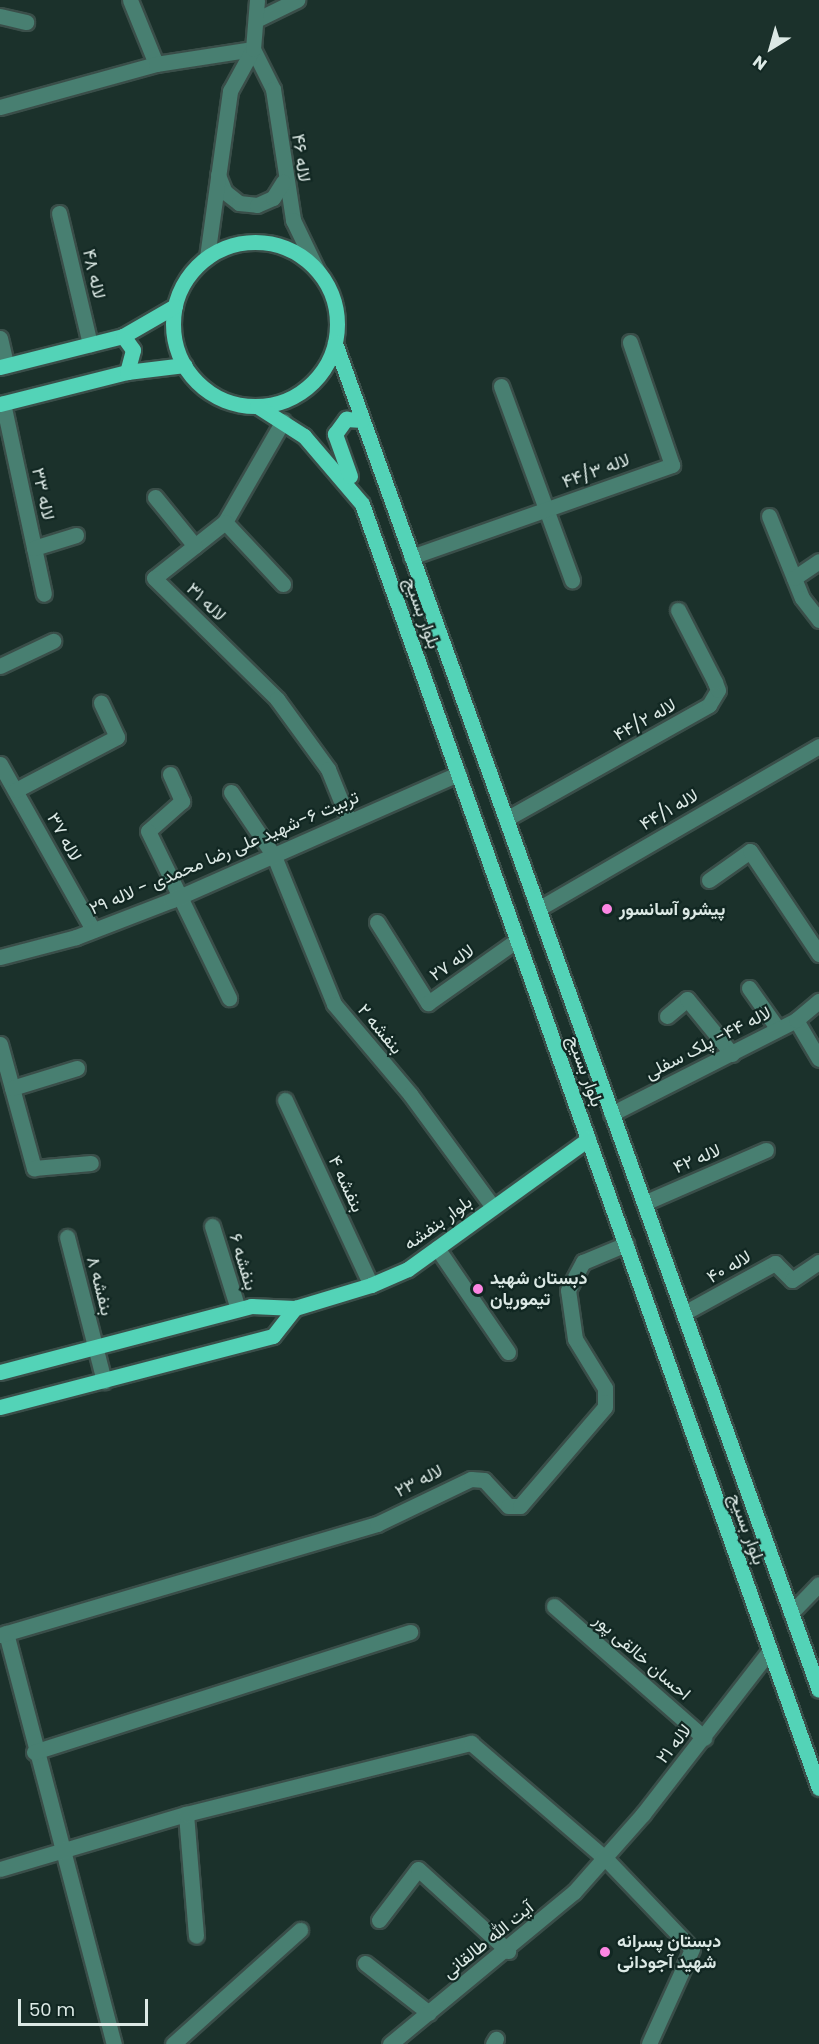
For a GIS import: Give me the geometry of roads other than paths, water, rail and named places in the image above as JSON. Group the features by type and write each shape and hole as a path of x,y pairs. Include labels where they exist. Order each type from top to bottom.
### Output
{"main road":[{"path":"260,242 299,254 317,270 331,292 337,317 335,343 325,368 307,388 284,401 257,406 216,395 185,365 177,346 175,306 192,270 207,257 229,246 260,242"},
{"path":"3,366 123,336 175,306"},
{"path":"123,336 133,350 127,372"},
{"name":"بلوار بسیج","path":"335,343 819,1690"},
{"path":"2,403 127,372 185,365"},
{"name":"بلوار بسیج","path":"257,406 283,421 331,462 362,504 819,1788"},
{"path":"362,420 337,425 335,444 362,504"},
{"name":"بلوار بنفشه","path":"0,1372 237,1309 274,1304 295,1308 371,1285 437,1248 588,1139"},
{"path":"0,1407 273,1336 295,1308"}],"street":[{"path":"130,0 156,64"},
{"path":"207,257 230,91 253,50 257,0"},
{"path":"255,20 297,0"},
{"path":"0,16 26,22"},
{"path":"0,108 156,64 253,50"},
{"name":"لاله ۴۶","path":"253,50 273,89 283,182 293,220 317,270"},
{"path":"218,175 225,192 239,203 257,205 273,198 283,182"},
{"name":"لاله ۴۸","path":"59,213 90,344"},
{"path":"0,338 3,366"},
{"name":"لاله ۴۴/۳","path":"411,558 672,465 630,342"},
{"path":"501,386 572,580"},
{"name":"لاله ۳۳","path":"2,403 44,594"},
{"name":"لاله ۳۱","path":"283,421 225,522 154,578 277,699 328,769 350,821"},
{"path":"155,497 195,546"},
{"path":"769,516 794,578 819,620"},
{"path":"225,522 282,584"},
{"path":"34,548 76,535"},
{"path":"794,578 819,561"},
{"name":"لاله ۴۴/۲","path":"506,819 709,705 718,690 678,610"},
{"path":"0,666 53,641"},
{"path":"16,790 117,737 101,702"},
{"name":"لاله ۴۴/۱","path":"538,909 819,746"},
{"name":"لاله ۳۷","path":"0,764 93,930"},
{"path":"170,774 182,801 148,831 229,998"},
{"name":"تربیت ۶-شهید علی رضا محمدی - لاله ۲۹","path":"0,957 93,930 180,896 458,774"},
{"name":"بنفشه ۲","path":"231,792 273,856 334,1004 410,1094 493,1207"},
{"path":"709,880 750,851 819,954"},
{"name":"لاله ۲۷","path":"377,922 429,1003 518,940"},
{"path":"749,987 778,1029"},
{"path":"667,1016 687,999 732,1054"},
{"name":"لاله ۴۴- پلک سفلی","path":"612,1114 796,1020 819,1001"},
{"path":"796,1020 819,1059"},
{"path":"0,1044 34,1168 91,1163"},
{"path":"12,1088 77,1068"},
{"name":"بنفشه ۴","path":"285,1100 371,1285"},
{"name":"لاله ۴۲","path":"644,1203 766,1150"},
{"name":"بنفشه ۶","path":"212,1226 237,1309"},
{"name":"بنفشه ۸","path":"67,1237 104,1381"},
{"name":"لاله ۲۳","path":"3,1634 378,1524 471,1479 484,1480 508,1506 520,1506 605,1407 605,1388 574,1339 568,1290 583,1262 626,1244"},
{"path":"437,1248 508,1352"},
{"name":"لاله ۴۰","path":"684,1313 775,1263 792,1280 819,1263"},
{"path":"791,1613 819,1584"},
{"name":"احسان خالقی پور","path":"554,1606 704,1738"},
{"path":"34,1752 410,1632"},
{"path":"3,1634 114,2044"},
{"name":"لاله ۲۱","path":"606,1859 704,1738 770,1650"},
{"path":"0,1869 186,1814 471,1743 606,1859 692,1949 649,2044"},
{"path":"186,1814 196,1936"},
{"name":"آیت الله طالقانی","path":"390,2044 507,1951 606,1859"},
{"path":"379,1920 418,1869 507,1951"},
{"path":"173,2044 300,1930"},
{"path":"365,1963 429,2013"}],"place":[{"name":"پیشرو آسانسور","path":"607,909"},
{"name":"دبستان شهید تیموریان","path":"478,1289"},
{"name":"دبستان پسرانه شهید آجودانی","path":"605,1952"}]}
